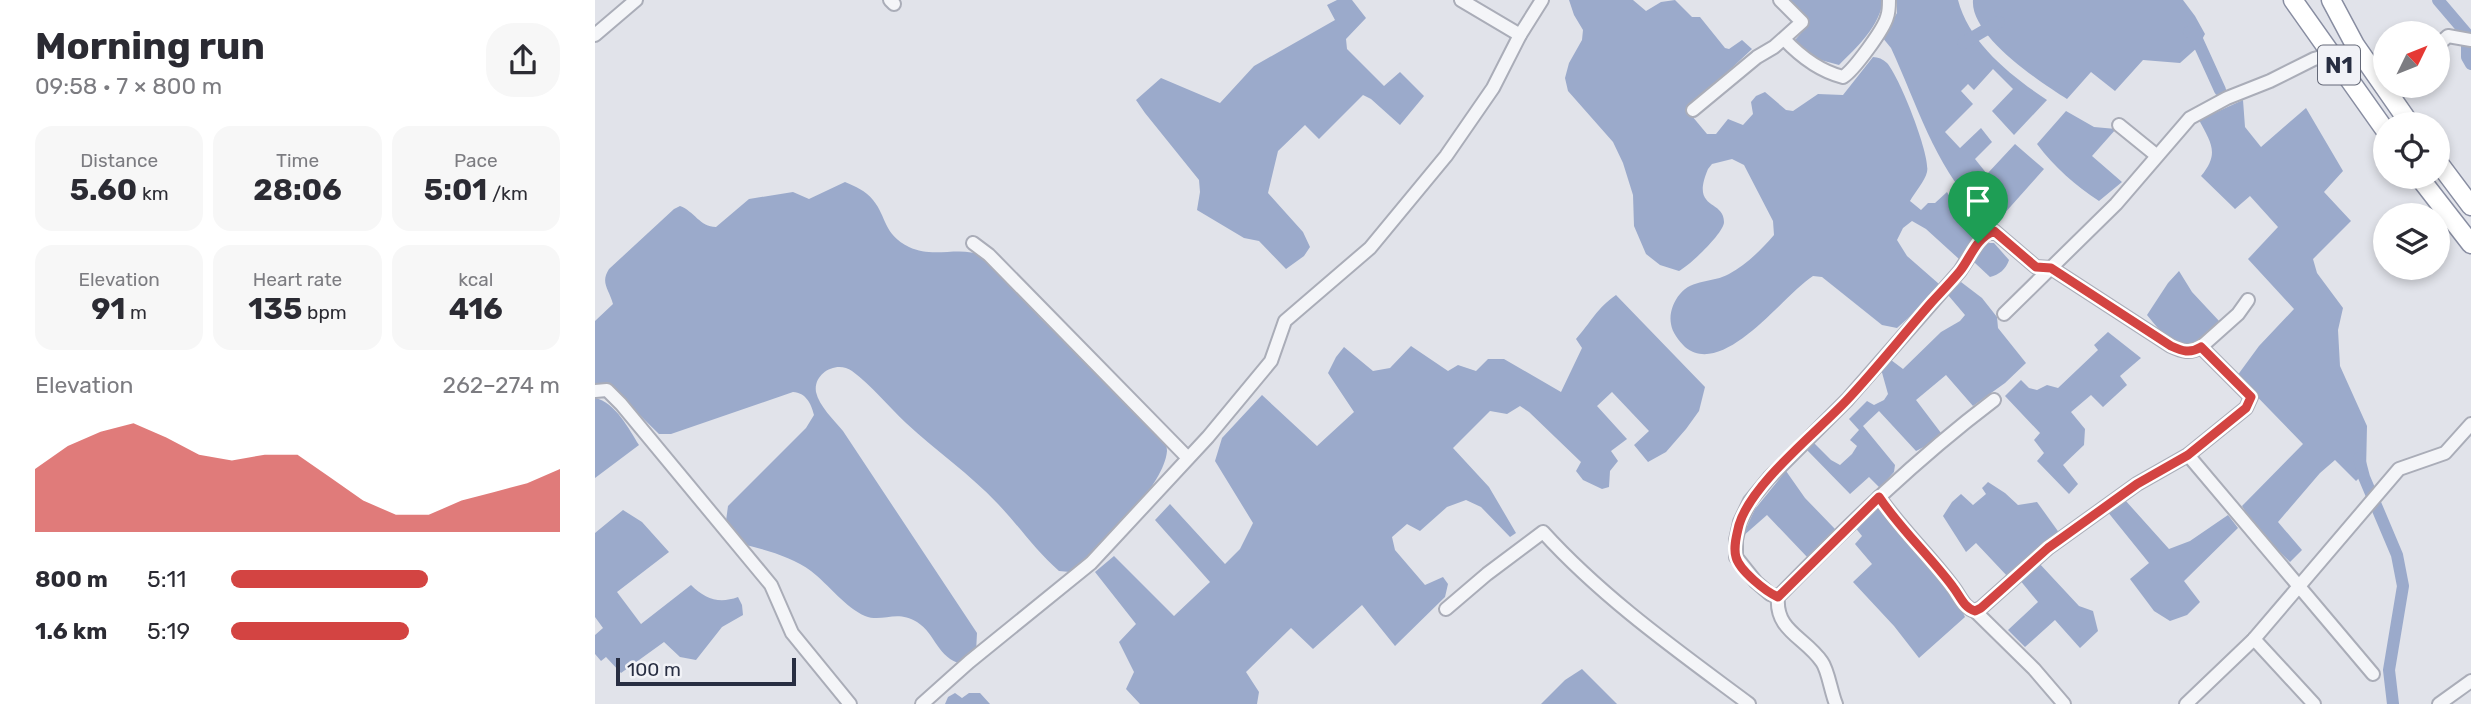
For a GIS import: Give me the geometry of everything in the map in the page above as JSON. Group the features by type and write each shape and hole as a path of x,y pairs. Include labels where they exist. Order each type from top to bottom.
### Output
{"highway":[{"name":"N1","path":"2293,0 2373,113"},
{"name":"N1","path":"2331,0 2355,45 2373,66"},
{"path":"2450,178 2471,206"},
{"path":"2428,189 2471,244"}],"street":[{"path":"595,36 636,0"},
{"path":"1461,0 1520,35"},
{"path":"922,704 1091,563 1188,458 1271,361 1285,321 1370,248 1439,164 1493,88 1520,35 1542,0"},
{"path":"1693,110 1802,22 1780,0"},
{"path":"1784,39 1809,62 1830,74 1843,77 1861,59 1887,20 1889,0"},
{"path":"2004,314 2116,204 2190,118 2209,106 2314,59 2332,54"},
{"path":"2119,125 2156,155"},
{"path":"1778,597 1756,582 1736,557 1740,522 1750,501 1769,478 1847,400 1960,271 1986,234 1994,231 2036,267 2051,268 2171,346 2185,352 2201,347 2238,314 2248,300"},
{"path":"973,243 989,255 1188,458"},
{"path":"1975,611 2048,548 2137,484 2188,455 2246,408 2251,397 2201,347"},
{"path":"595,391 607,390 621,404 771,585 792,633 850,704"},
{"path":"1836,704 1829,688 1825,664 1805,641 1781,621 1777,610 1778,597 1879,497 1940,442 1994,400"},
{"path":"2186,704 2254,639 2399,469 2445,453 2471,424"},
{"path":"2188,455 2373,674"},
{"path":"1879,497 1895,521 1933,561 1966,606 1975,611 2034,669 2064,704"},
{"path":"1446,609 1514,553 1543,533 1646,627 1749,704"},
{"path":"2254,639 2313,704"},
{"path":"2439,704 2471,681"}],"water":[{"path":"1337,0 1352,0 1366,18 1346,39 1347,49 1384,86 1400,72 1424,96 1400,125 1363,95 1319,139 1305,125 1278,151 1268,193 1303,232 1310,247 1304,256 1286,269 1259,241 1244,238 1197,210 1199,180 1136,100 1161,78 1220,103 1254,66 1335,20 1327,5"},
{"path":"1569,0 1633,0 1646,11 1661,2 1675,0 1692,17 1700,17 1725,48 1729,49 1742,40 1752,49 1687,110 1707,134 1716,134 1728,119 1743,125 1753,114 1751,102 1765,92 1786,110 1793,111 1818,94 1843,95 1873,57 1882,59 1892,71 1906,99 1927,163 1926,175 1910,201 1921,210 1928,203 1935,203 1947,192 1960,215 1976,233 1959,259 1926,229 1912,221 1903,228 1897,240 1907,256 1939,284 1897,328 1882,325 1822,277 1813,276 1735,343 1717,352 1701,354 1685,347 1671,324 1671,312 1678,297 1690,286 1723,277 1747,262 1774,235 1773,221 1744,165 1732,159 1712,164 1708,169 1703,192 1709,203 1723,215 1724,222 1718,234 1698,256 1679,271 1660,265 1646,254 1634,226 1633,195 1613,142 1568,91 1565,78 1569,63 1582,40 1583,30"},
{"path":"1789,0 1883,0 1873,27 1839,65 1817,59 1795,40 1809,24"},
{"path":"1897,0 1958,0 1971,30 1993,57 2047,100 2014,135 1992,111 2013,89 1993,69 1974,90 1968,84 1961,91 1973,104 1945,132 1960,148 1981,128 1992,142 1975,159 1987,174 2015,144 2044,169 2003,215 1986,200 1977,209 1949,173 1928,133 1891,48 1882,37 1897,13"},
{"path":"1973,0 2183,0 2205,34 2198,47 2180,63 2143,60 2115,91 2091,72 2067,99 2025,70 1994,43 1975,14"},
{"path":"2243,100 2245,127 2261,147 2306,108 2343,171 2324,192 2351,221 2313,259 2317,273 2343,308 2338,330 2340,366 2367,426 2366,471 2356,481 2335,460 2320,473 2278,522 2302,550 2290,562 2256,529 2242,506 2303,444 2237,376 2259,346 2294,309 2248,259 2278,227 2250,196 2235,209 2201,176 2210,161 2212,148 2199,120"},
{"path":"2066,111 2094,127 2116,129 2092,156 2122,182 2099,201 2066,176 2037,144"},
{"path":"845,182 870,197 894,237 909,247 928,252 965,252 983,256 1042,320 1162,435 1167,447 1164,465 1133,511 1083,565 1070,572 1059,571 987,493 906,423 852,371 840,367 822,374 816,385 820,402 843,431 977,633 976,652 962,664 947,657 917,622 896,616 865,616 804,566 778,554 742,544 726,521 728,506 806,428 814,415 805,397 793,392 671,434 659,434 614,390 595,386 595,321 613,304 605,282 606,274 674,209 680,206 701,222 716,227 749,199 793,192 809,199"},
{"path":"1994,243 2009,260 2002,271 1990,277 1973,258 1982,246"},
{"path":"2179,271 2192,292 2220,322 2190,348 2171,340 2147,315"},
{"path":"1961,282 1982,298 1997,317 1998,328 2026,363 2005,383 1973,406 1946,375 1916,400 1941,433 1928,445 1916,451 1879,411 1863,426 1895,465 1894,472 1880,488 1869,477 1850,494 1806,449 1813,442 1840,465 1852,454 1857,446 1850,440 1859,430 1849,419 1867,401 1874,405 1884,400 1888,394 1881,369 1891,360 1903,369 1941,332 1965,315 1948,295"},
{"path":"1616,295 1705,387 1699,411 1666,452 1648,462 1634,445 1649,431 1612,392 1597,406 1627,439 1611,451 1618,461 1610,471 1609,487 1602,489 1583,480 1576,471 1581,462 1529,412 1520,406 1507,414 1490,411 1453,448 1489,487 1516,533 1510,537 1481,507 1466,500 1447,507 1420,531 1407,524 1392,537 1395,550 1425,585 1443,577 1448,584 1445,597 1395,646 1362,605 1313,649 1291,628 1246,672 1259,692 1257,704 1140,704 1126,689 1134,672 1119,642 1136,624 1095,572 1114,556 1174,616 1210,582 1155,520 1170,504 1225,564 1240,549 1253,523 1215,461 1222,438 1262,395 1317,446 1354,412 1328,373 1344,347 1373,371 1390,368 1411,346 1448,371 1458,365 1476,371 1488,359 1504,359 1561,392 1582,348 1576,339 1599,310"},
{"path":"2108,332 2141,358 2120,376 2127,385 2103,407 2091,395 2071,412 2085,429 2084,445 2063,465 2078,484 2069,494 2037,461 2044,453 2034,440 2040,433 2005,396 2021,380 2029,388 2037,390 2047,385 2058,388 2098,350 2094,345"},
{"path":"595,398 615,410 639,445 595,478"},
{"path":"1786,471 1805,498 1835,529 1808,558 1767,515 1742,537 1755,509"},
{"path":"1988,482 2018,505 2037,502 2060,534 2009,578 1976,543 1966,552 1943,516 1961,494 1973,505 1986,494 1982,488"},
{"path":"2125,500 2169,549 2190,541 2228,515 2238,528 2184,581 2200,602 2187,615 2170,621 2154,611 2130,579 2149,563 2107,511"},
{"path":"1878,504 1957,600 1965,617 1919,658 1894,626 1853,582 1872,564 1855,544 1862,536 1854,526"},
{"path":"623,510 642,522 669,552 617,592 641,624 691,585 713,599 738,597 742,605 743,615 722,627 696,660 680,657 664,642 621,673 606,657 601,661 595,654 595,635 603,628 595,617 595,533"},
{"path":"2038,562 2079,606 2093,611 2098,631 2080,648 2055,620 2025,647 2008,630 2038,602 2019,579"},
{"path":"1582,669 1617,704 1541,704 1565,680"},
{"path":"955,693 962,698 969,693 980,693 990,704 945,704 948,697"}],"waterway":[{"path":"2438,0 2467,34 2467,57 2471,64"},
{"path":"1963,43 1999,22"},
{"path":"2189,32 2195,35 2220,90"},
{"path":"2359,458 2364,477 2397,555 2403,586 2389,670 2393,704"}],"route":[{"path":"1994,231 2036,267 2051,268 2171,346 2185,352 2201,347 2251,397 2246,408 2188,455 2161,468 2067,537 2057,541 1975,611 1966,606 1933,561 1895,521 1879,497 1778,597 1770,594 1744,569 1736,557 1740,522 1750,501 1769,478 1847,400 1960,271 1978,243 1986,234 1994,231"}]}
